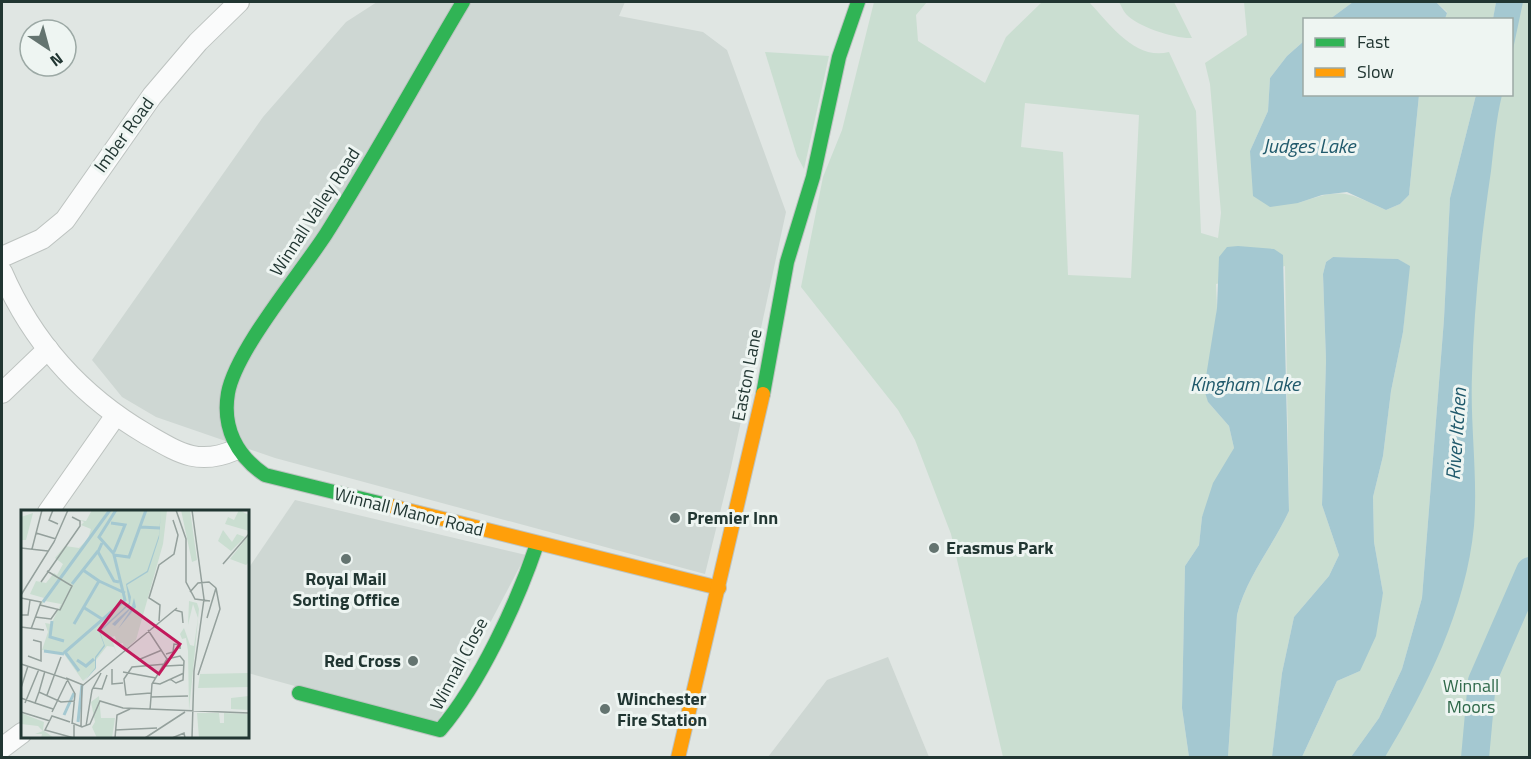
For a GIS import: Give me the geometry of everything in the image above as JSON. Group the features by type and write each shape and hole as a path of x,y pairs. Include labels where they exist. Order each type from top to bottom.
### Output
{"street":[{"name":"Imber Road","path":"2,256 42,239 65,220 152,96 198,42 239,2"},
{"name":"Winnall Valley Road","path":"235,450 228,421 230,385 233,377 274,306 324,236 392,127 463,2"},
{"name":"Easton Lane","path":"678,758 761,405 787,262 813,177 839,57 858,2"},
{"path":"2,272 24,315 48,349 81,388 116,415 189,456 213,458 235,450"},
{"path":"2,393 48,349"},
{"path":"49,510 116,415"},
{"name":"Winnall Manor Road","path":"235,450 252,468 265,475 719,588"},
{"name":"Winnall Close","path":"299,693 440,730 459,706 489,650 537,544"},
{"path":"2,748 21,734"}],"shaded area":[{"path":"377,2 625,2 619,16 703,32 727,50 786,212 730,472 705,574 275,458 156,417 122,397 92,360 263,117 346,22"},
{"path":"295,500 526,555 436,725 249,673 249,568"},
{"path":"888,657 929,757 768,757 827,680"}],"green space":[{"path":"874,2 927,2 916,15 918,41 985,83 1006,37 1042,2 1089,2 1114,29 1134,46 1145,51 1169,52 1196,111 1201,233 1218,238 1221,213 1210,84 1205,63 1247,35 1244,2 1353,2 1331,18 1303,18 1303,42 1287,56 1270,78 1268,111 1250,151 1298,203 1325,195 1343,194 1352,195 1386,210 1400,204 1409,195 1419,96 1476,96 1450,198 1444,319 1422,598 1402,669 1379,718 1351,757 1302,757 1337,681 1360,671 1383,593 1374,542 1373,497 1383,456 1391,391 1403,332 1409,266 1398,259 1333,257 1326,262 1323,274 1326,360 1322,505 1339,555 1329,576 1294,617 1282,673 1272,758 1228,757 1237,615 1253,575 1289,511 1285,266 1216,284 1217,308 1208,402 1229,426 1234,448 1202,517 1199,545 1185,566 1182,708 1189,757 1003,757 951,534 915,440 898,410 801,287 823,177 842,130","holes":["1025,103 1139,115 1131,278 1068,275 1063,152 1021,147"]},
{"path":"1119,2 1174,2 1192,38 1147,28 1131,19"},
{"path":"1436,2 1496,2 1493,18 1445,18 1447,12"},
{"name":"Winnall Moors","path":"1506,2 1529,2 1529,757 1369,758 1445,602 1491,96 1513,96 1511,18"},
{"path":"765,52 829,56 804,169 797,156"}],"water":[{"path":"1353,2 1436,2 1447,13 1445,18 1331,18"},
{"path":"1496,2 1523,2 1513,49 1513,18 1493,18"},
{"name":"Judges Lake","path":"1303,42 1303,96 1419,96 1409,195 1400,204 1386,210 1347,192 1322,195 1298,203 1270,207 1253,196 1250,151 1268,111 1270,78 1287,56"},
{"name":"River Itchen","path":"1476,96 1502,96 1484,222 1474,324 1472,394 1475,507 1470,557 1453,617 1430,675 1385,757 1351,757 1379,718 1402,669 1422,598 1444,319 1450,198"},
{"name":"Kingham Lake","path":"1227,247 1274,249 1283,255 1289,511 1253,575 1237,615 1228,757 1189,757 1182,708 1185,566 1199,545 1202,517 1213,483 1234,448 1229,426 1208,402 1204,389 1217,308 1219,257"},
{"name":"Kingham Lake","path":"1333,257 1398,259 1410,266 1403,332 1391,391 1383,456 1373,497 1374,542 1383,593 1376,636 1360,671 1337,681 1302,757 1272,757 1282,673 1294,617 1329,576 1339,555 1322,505 1326,360 1323,274 1326,262"}],"waterway":[{"path":"1475,758 1482,681 1530,571"}],"traffic: fast":[{"path":"391,506 265,475 239,450 234,440 227,418 228,393 233,375 256,334 326,234 463,2"},
{"path":"763,394 787,262 813,177 839,57 858,2"},
{"path":"299,693 440,730 455,711 496,642 537,544"}],"traffic: slow":[{"path":"678,758 763,394"},
{"path":"391,506 719,588"}],"place":[{"name":"Premier Inn","path":"675,518"},
{"name":"Erasmus Park","path":"934,548"},
{"name":"Royal Mail Sorting Office","path":"346,559"},
{"name":"Red Cross","path":"413,661"},
{"name":"Winchester Fire Station","path":"605,709"}]}
